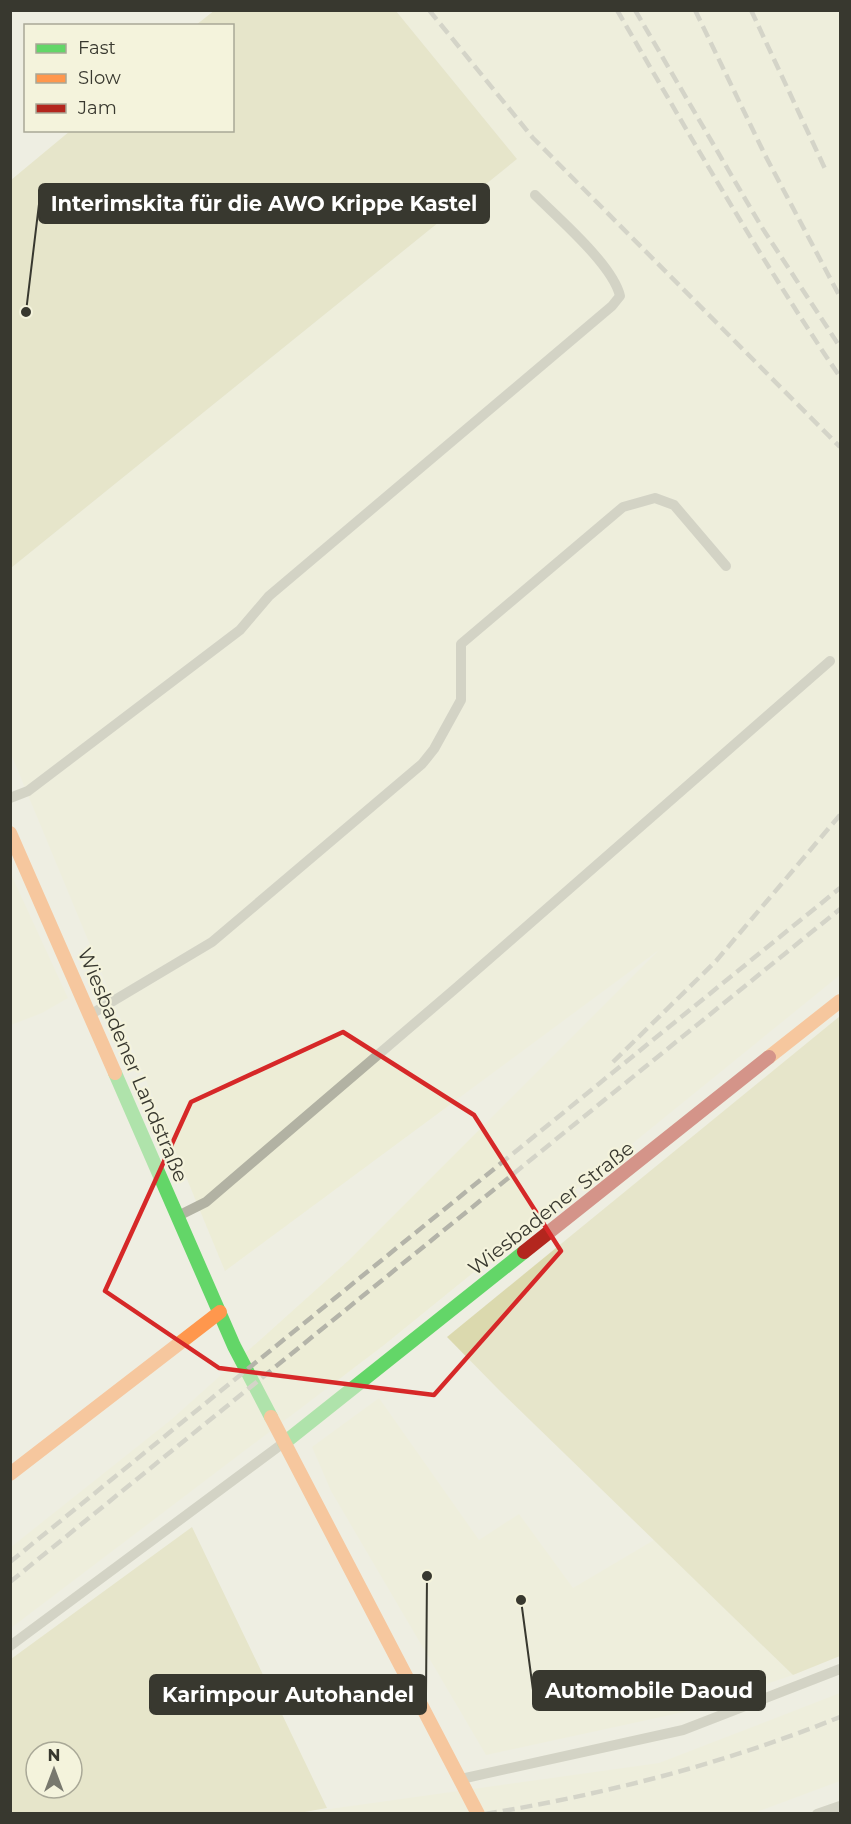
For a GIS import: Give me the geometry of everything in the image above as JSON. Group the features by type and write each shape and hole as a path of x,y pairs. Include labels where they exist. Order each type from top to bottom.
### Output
{"main road":[{"name":"Wiesbadener Landstraße","path":"11,836 234,1346 284,1443"},
{"name":"Wiesbadener Straße","path":"284,1443 840,1002"},
{"path":"10,1474 220,1312"},
{"path":"284,1443 478,1814"}],"lane":[{"path":"10,798 28,791 240,630 269,596 612,306 620,296 618,285 580,240 535,195"},
{"path":"90,1015 213,942 422,764 434,748 461,700 461,644 623,507 655,498 674,505 726,566"},
{"path":"177,1217 215,1194 456,988 830,661"},
{"path":"10,1646 284,1443"},
{"path":"459,1779 683,1731 840,1669"},
{"path":"817,1814 840,1806"}],"highlighted area":[{"path":"343,1032 474,1115 561,1251 434,1395 219,1368 105,1291 191,1102"}],"shaded area":[{"path":"215,10 396,11 517,159 11,568 11,180 69,132 234,132 234,24 197,24"},
{"path":"396,11 840,11 840,975 384,1345 11,1628 11,1547 172,1419 348,1261 659,950 225,1271 11,754 11,568 517,159"},
{"path":"10,872 68,998 42,1013 11,1025"},
{"path":"840,1016 840,1656 793,1675 447,1337"},
{"path":"379,1398 479,1540 519,1514 573,1588 654,1540 793,1675 684,1712 486,1755 331,1491 312,1447"},
{"path":"192,1527 327,1808 294,1814 11,1813 11,1659"},
{"path":"840,1693 840,1781 754,1813 294,1814 659,1763"}],"railway":[{"path":"429,10 533,138 840,447"},
{"path":"617,10 753,242 840,377"},
{"path":"635,10 761,226 840,347"},
{"path":"695,10 765,155 840,297"},
{"path":"751,10 827,173"},
{"path":"613,1062 716,961 840,815"},
{"path":"10,1562 840,888"},
{"path":"10,1582 840,909"},
{"path":"485,1814 621,1787 710,1763 840,1717"}],"traffic: fast":[{"path":"115,1073 234,1346 271,1417"},
{"path":"284,1443 524,1252"}],"traffic: slow":[{"path":"10,833 115,1073"},
{"path":"769,1057 840,1001"},
{"path":"10,1474 220,1312"},
{"path":"271,1417 478,1814"}],"traffic: jam":[{"path":"524,1252 769,1057"}],"place":[{"name":"Interimskita für die AWO Krippe Kastel","path":"26,312"},
{"name":"Karimpour Autohandel","path":"427,1576"},
{"name":"Automobile Daoud","path":"521,1600"}]}
